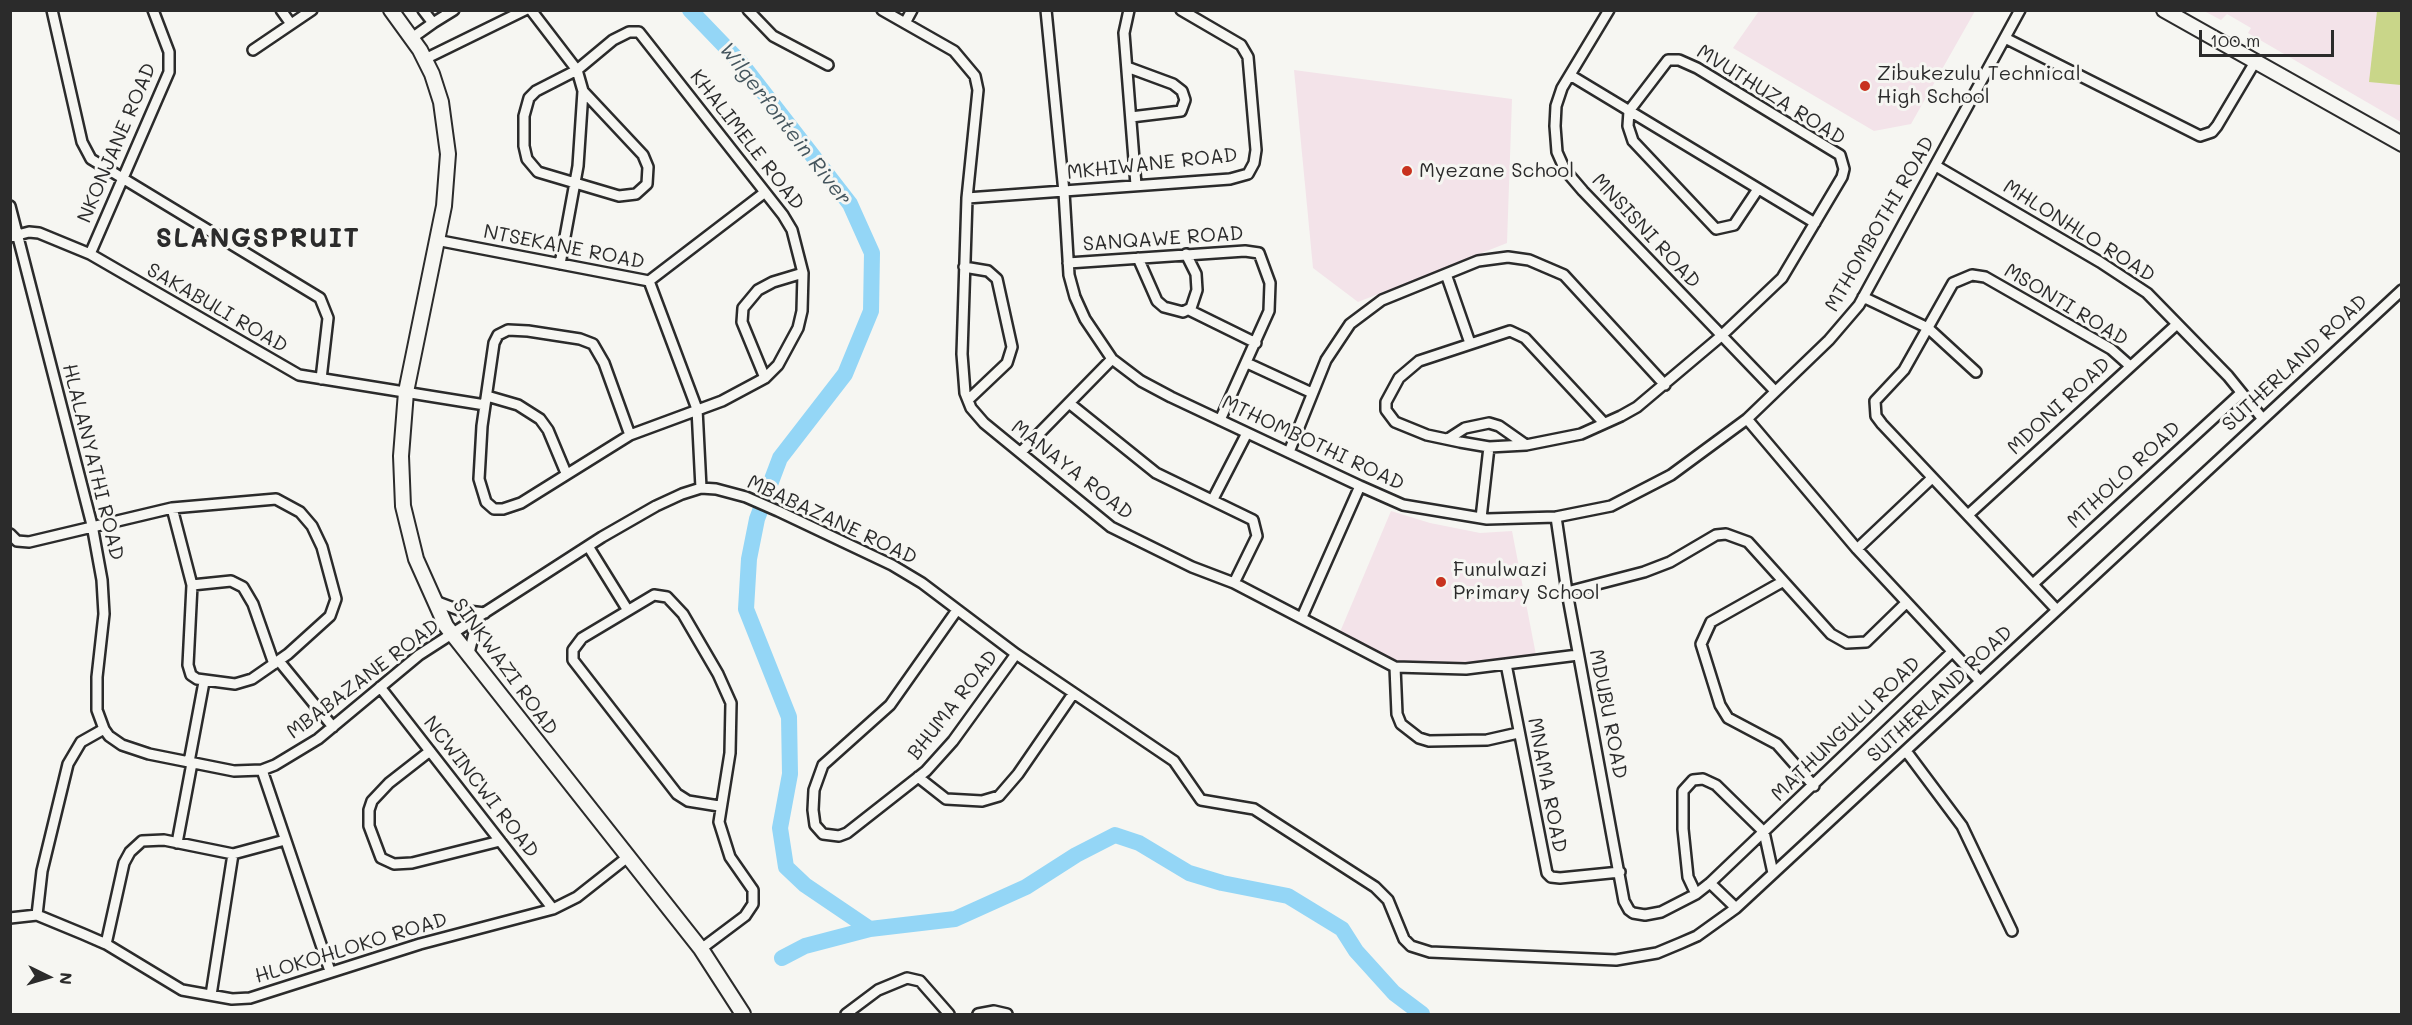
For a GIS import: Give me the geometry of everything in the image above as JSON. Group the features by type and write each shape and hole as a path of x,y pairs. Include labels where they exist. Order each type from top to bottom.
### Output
{"street":[{"path":"52,10 86,153 97,165 320,298 325,304 328,318 321,379"},
{"name":"NKONJANE ROAD","path":"90,254 121,178 169,72 169,52 153,10"},
{"path":"282,10 291,24"},
{"path":"254,50 312,10"},
{"name":"SINKWAZI ROAD","path":"391,10 425,59 441,102 448,154 445,197 406,392 401,456 404,506 416,559 433,600 451,633 468,657 701,949 721,976 743,1014"},
{"path":"423,10 433,23"},
{"path":"412,38 454,10"},
{"path":"425,59 525,10"},
{"path":"531,10 577,70 583,91 582,133 560,264"},
{"path":"748,10 773,36 828,65"},
{"name":"MANAYA ROAD","path":"882,10 954,51 975,76 978,110 967,198 962,376 968,400 984,423 1062,489 1112,527 1192,567 1234,583 1395,668 1466,669 1578,655"},
{"path":"905,23 912,10"},
{"name":"MTHOMBOTHI ROAD","path":"1046,10 1064,192 1068,263 1075,298 1094,336 1112,359 1141,381 1403,505 1481,518 1556,517 1584,513 1633,496 1671,475 1747,419 1836,333 1863,297 2020,10"},
{"path":"1129,10 1124,33 1136,185"},
{"name":"MKHIWANE ROAD","path":"967,198 1241,177 1248,174 1254,164 1256,150 1248,57 1241,45 1181,10"},
{"name":"MNSISNI ROAD","path":"1609,10 1570,75 1556,106 1554,126 1557,152 1565,170 1720,337 1775,391"},
{"path":"2164,10 2402,144"},
{"name":"KHALIMELE ROAD","path":"486,400 478,479 482,496 489,506 494,509 510,508 630,435 744,391 765,378 778,365 798,328 802,311 803,273 792,230 639,32 629,32 613,40 577,70"},
{"path":"2006,38 2200,136 2207,135 2217,126 2255,62"},
{"name":"MVUTHUZA ROAD","path":"1470,343 1419,361 1399,378 1386,402 1386,411 1395,422 1427,435 1489,447 1526,445 1581,434 1637,407 1720,337 1782,278 1842,177 1843,162 1840,155 1697,68 1679,60 1668,60 1629,111"},
{"path":"1126,67 1173,84 1182,91 1185,100 1181,111 1131,117"},
{"path":"577,70 536,91 525,106 524,146 531,165 538,172 575,185 628,197 642,190 649,176 638,148 583,91"},
{"path":"1570,75 1815,223"},
{"path":"1629,111 1629,131 1636,146 1716,229 1734,225 1758,189"},
{"name":"MHLONHLO ROAD","path":"1936,166 2109,267 2147,293 2228,376 2262,418"},
{"path":"649,281 764,193"},
{"name":"HLALANYATHI ROAD","path":"10,206 14,236 92,525 104,597 96,690 97,710 104,729"},
{"name":"SAKABULI ROAD","path":"14,236 39,233 90,254 299,375 406,392 486,400"},
{"name":"NTSEKANE ROAD","path":"436,240 649,281 697,409 701,488"},
{"name":"SANQAWE ROAD","path":"1068,263 1186,254 1245,251 1259,253 1270,283 1266,323 1221,420"},
{"path":"1138,258 1157,301 1173,310 1183,312 1189,310 1196,301 1197,281 1186,254"},
{"path":"1289,452 1312,393 1337,341 1359,317 1382,300 1478,261 1508,257 1546,266 1564,275 1665,384"},
{"path":"964,267 988,271 997,279 1012,347 1007,363 968,400"},
{"path":"765,378 742,322 743,308 758,290 773,282 803,273"},
{"path":"1446,274 1470,343 1504,332 1522,334 1604,423"},
{"name":"MSONTI ROAD","path":"2056,609 1882,424 1875,409 1881,392 1904,370 1953,283 1972,275 1985,277 2111,349 2129,365"},
{"name":"SUTHERLAND ROAD","path":"1430,952 1616,960 1658,953 1697,936 1736,908 1906,751 1979,680 2402,290"},
{"path":"1863,297 1928,328 1976,372"},
{"path":"1189,310 1256,343"},
{"name":"MDONI ROAD","path":"1968,515 2129,365 2176,325"},
{"path":"566,473 548,430 540,419 518,405 486,400 494,343 504,332 528,331 580,339 593,344 598,351 630,435"},
{"path":"1021,452 1112,359"},
{"path":"1247,363 1312,393"},
{"name":"MTHOLO ROAD","path":"2032,584 2241,393"},
{"path":"1069,403 1156,473 1247,515 1257,526 1254,546 1234,583"},
{"path":"1747,419 1857,549 1979,680"},
{"path":"1448,439 1465,428 1489,423 1499,426 1526,445"},
{"path":"1213,499 1247,433"},
{"path":"1481,518 1489,447"},
{"path":"1857,549 1932,478"},
{"path":"1302,618 1360,486"},
{"name":"MBABAZANE ROAD","path":"104,729 114,740 135,750 234,771 262,770 289,758 333,727 380,687 451,633 588,546 656,506 701,488 716,489 746,497 892,565 1072,694 1174,761 1201,800 1254,809 1376,887 1388,900 1404,939 1411,946 1430,952"},
{"path":"10,534 17,541 29,542 92,525 172,508 276,500 300,512 312,526 322,547 334,585 334,607 323,626 276,663 244,682 204,682 191,675 188,665 192,585 172,508"},
{"name":"MDUBU ROAD","path":"1556,517 1578,655 1625,905 1633,913"},
{"path":"1567,592 1644,572 1670,562 1716,536 1726,534 1748,542 1835,638 1847,643 1866,642 1906,603"},
{"path":"588,546 627,609"},
{"path":"192,585 231,581 243,587 253,604 276,663 333,727"},
{"path":"1782,582 1711,622 1701,645 1720,705 1728,718 1777,744 1814,786"},
{"path":"701,949 745,916 753,904 753,890 725,845 719,822 719,806 730,753 732,716 727,692 674,602 661,595 654,595 627,609 582,638 573,650 573,660 677,794 688,801 719,806"},
{"path":"433,600 459,610 482,615 468,657"},
{"name":"BHUMA ROAD","path":"957,610 890,705 823,765 814,790 813,819 823,834 839,836 863,821 918,777 953,741 1016,654"},
{"name":"MATHUNGULU ROAD","path":"1633,913 1645,915 1661,912 1696,894 1710,883 1953,652"},
{"name":"MNAMA ROAD","path":"1506,664 1547,873 1551,877 1568,878 1620,872"},
{"path":"1395,668 1397,714 1401,724 1419,738 1429,741 1487,740 1518,733"},
{"path":"177,843 204,682"},
{"name":"NCWINCWI ROAD","path":"380,687 553,909"},
{"name":"BHUMA ROAD","path":"918,777 946,799 982,801 999,796 1018,774 1072,694"},
{"path":"37,915 42,871 68,764 81,742 104,729"},
{"path":"430,751 389,783 372,801 369,810 369,826 381,858 394,864 412,863 500,841"},
{"path":"1906,751 1962,826 2012,931"},
{"path":"262,770 330,971"},
{"path":"1696,894 1688,877 1684,856 1683,791 1687,784 1703,779 1716,785 1764,831 1773,873"},
{"path":"106,944 124,863 130,852 145,839 233,854 248,852 285,840"},
{"path":"211,995 233,854"},
{"name":"HLOKOHLOKO ROAD","path":"10,918 37,915 106,944 176,987 211,995 250,998 330,971 553,909 577,897 629,856"},
{"path":"1710,883 1736,908"},
{"path":"846,1014 878,990 907,978 920,981 949,1014"},
{"path":"978,1014 994,1011 1007,1014"}],"shaded area":[{"name":"Zibukezulu Technical High School","path":"1759,11 1975,11 1911,124 1874,131 1733,48"},
{"path":"2204,11 2401,11 2401,122 2248,33 2251,28 2227,14 2221,20"},
{"name":"Myezane School","path":"1294,70 1512,99 1507,243 1358,302 1313,268"},
{"name":"Funulwazi Primary School","path":"1391,511 1430,523 1480,533 1512,531 1536,655 1459,663 1404,664 1340,632"}],"green space":[{"path":"2377,11 2401,11 2401,85 2369,82"}],"waterway":[{"name":"Wilgerfontein River","path":"690,10 740,62 850,204 872,253 871,311 845,374 780,458 757,519 749,559 746,609 789,717 790,774 780,828 786,867 805,885 870,929 955,919 1026,887 1076,855 1115,835 1139,843 1189,873 1222,883 1288,896 1342,929 1356,951 1394,993 1422,1014"},
{"name":"SLANGSPRUIT","path":"782,958 805,946 870,929"}],"place":[{"name":"Zibukezulu Technical High School","path":"1865,86"},
{"name":"Myezane School","path":"1407,171"},
{"name":"Funulwazi Primary School","path":"1441,582"}],"district":[{"name":"SLANGSPRUIT","path":"258,239"}]}
